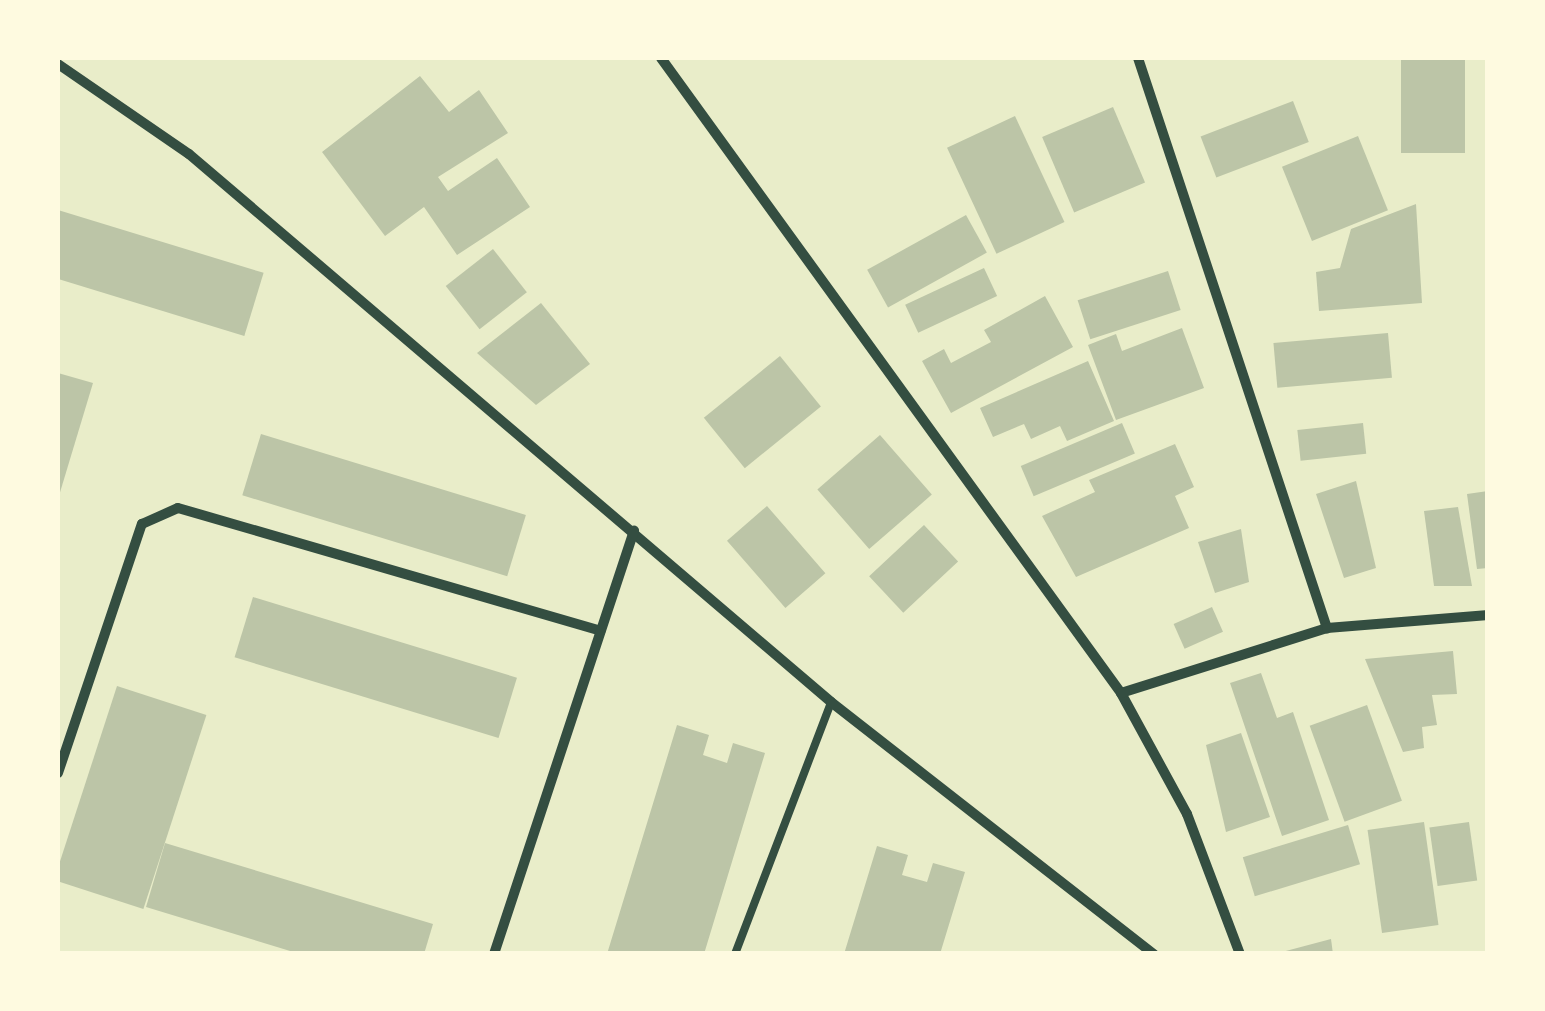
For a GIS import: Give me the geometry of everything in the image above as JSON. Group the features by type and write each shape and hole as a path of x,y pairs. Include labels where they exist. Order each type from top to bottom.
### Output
{"street":[{"path":"661,58 1121,693 1187,814 1240,954"},
{"path":"1138,58 1328,628"},
{"path":"58,64 188,154 831,702 1154,954"},
{"path":"58,773 142,524 178,508 600,631"},
{"path":"494,954 634,531"},
{"path":"1121,693 1328,628 1488,615"}],"lane":[{"path":"736,954 831,702"}],"building":[{"path":"1401,58 1465,58 1465,153 1401,153"},
{"path":"420,76 449,112 479,90 508,133 438,177 448,191 497,158 530,207 457,255 424,207 385,236 322,152"},
{"path":"1293,101 1309,142 1216,178 1201,136"},
{"path":"1113,107 1145,182 1074,213 1042,137"},
{"path":"1015,116 1064,222 996,254 947,148"},
{"path":"1358,136 1388,210 1312,241 1282,167"},
{"path":"1416,204 1422,303 1319,311 1316,272 1340,268 1351,229"},
{"path":"58,210 264,273 244,336 58,279"},
{"path":"966,215 987,253 888,307 867,270"},
{"path":"493,249 527,292 480,329 446,286"},
{"path":"984,268 997,296 918,333 905,305"},
{"path":"1168,271 1181,310 1090,339 1078,300"},
{"path":"1045,296 1073,347 951,413 922,361 944,349 951,363 991,342 984,330"},
{"path":"541,303 590,364 536,405 477,353"},
{"path":"1182,328 1204,388 1116,420 1088,345 1116,334 1122,351"},
{"path":"1388,333 1392,378 1277,388 1273,343"},
{"path":"780,356 821,407 745,468 704,418"},
{"path":"1088,361 1114,421 1067,441 1060,426 1031,439 1024,424 993,437 980,408"},
{"path":"58,373 93,383 58,499"},
{"path":"1122,423 1135,453 1034,496 1021,466"},
{"path":"1363,423 1366,454 1301,461 1297,430"},
{"path":"261,434 526,515 507,576 242,495"},
{"path":"880,435 932,495 869,549 817,489"},
{"path":"1175,444 1194,487 1175,496 1189,528 1076,577 1042,516 1095,492 1089,480"},
{"path":"1356,481 1376,568 1344,578 1316,494"},
{"path":"1488,491 1488,568 1477,569 1467,494"},
{"path":"767,506 825,573 785,608 727,541"},
{"path":"1458,507 1472,586 1434,586 1424,511"},
{"path":"924,525 958,562 903,613 869,576"},
{"path":"1241,529 1249,582 1215,593 1198,542"},
{"path":"253,597 517,678 499,738 235,657"},
{"path":"1212,607 1223,632 1185,649 1174,624"},
{"path":"1453,651 1457,694 1432,695 1437,725 1422,727 1424,748 1403,752 1365,659"},
{"path":"1261,673 1277,718 1293,712 1329,820 1282,836 1230,683"},
{"path":"117,686 206,715 143,909 58,881 58,868"},
{"path":"1367,705 1402,801 1345,822 1310,726"},
{"path":"677,725 709,735 703,755 727,763 733,743 765,753 704,954 607,954"},
{"path":"1241,733 1270,817 1226,832 1206,745"},
{"path":"1424,822 1438,925 1382,933 1368,830"},
{"path":"1469,822 1477,880 1438,886 1429,828"},
{"path":"1348,825 1360,864 1255,896 1243,857"},
{"path":"165,843 433,924 424,954 300,954 146,907"},
{"path":"877,846 908,855 902,875 927,882 933,863 965,872 940,954 844,954"},
{"path":"1331,939 1333,954 1282,954 1282,952"}]}
